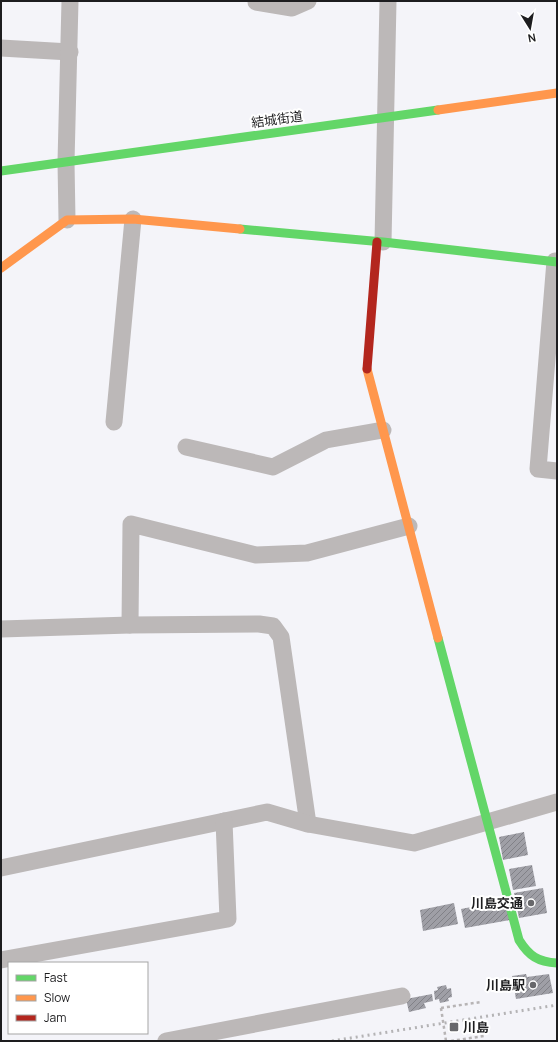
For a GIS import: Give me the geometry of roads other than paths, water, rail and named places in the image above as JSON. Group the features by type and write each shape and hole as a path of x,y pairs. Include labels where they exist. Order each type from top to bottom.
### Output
{"street":[{"path":"67,220 66,162 70,52 70,1"},
{"path":"256,2 292,8 308,1"},
{"path":"388,1 386,117 380,242 366,367 410,526 520,940 526,952 535,960 557,963"},
{"path":"1,48 70,52"},
{"name":"結城街道","path":"1,171 557,93"},
{"path":"114,422 133,219"},
{"path":"1,268 67,220 133,219 380,242 556,261 538,469 557,471"},
{"path":"186,447 273,466 326,440 383,430"},
{"path":"130,625 131,524 256,555 307,553 410,526"},
{"path":"1,629 130,625 259,624 273,626 281,637 308,824"},
{"path":"1,868 267,812 308,824 414,842 557,802"},
{"path":"1,960 228,920 224,821"},
{"path":"166,1041 402,996"}],"railway":[{"path":"332,1041 557,1005"}],"place":[{"name":"川島交通","path":"531,903"},
{"name":"川島駅","path":"533,985"},
{"name":"川島","path":"454,1027"}]}
